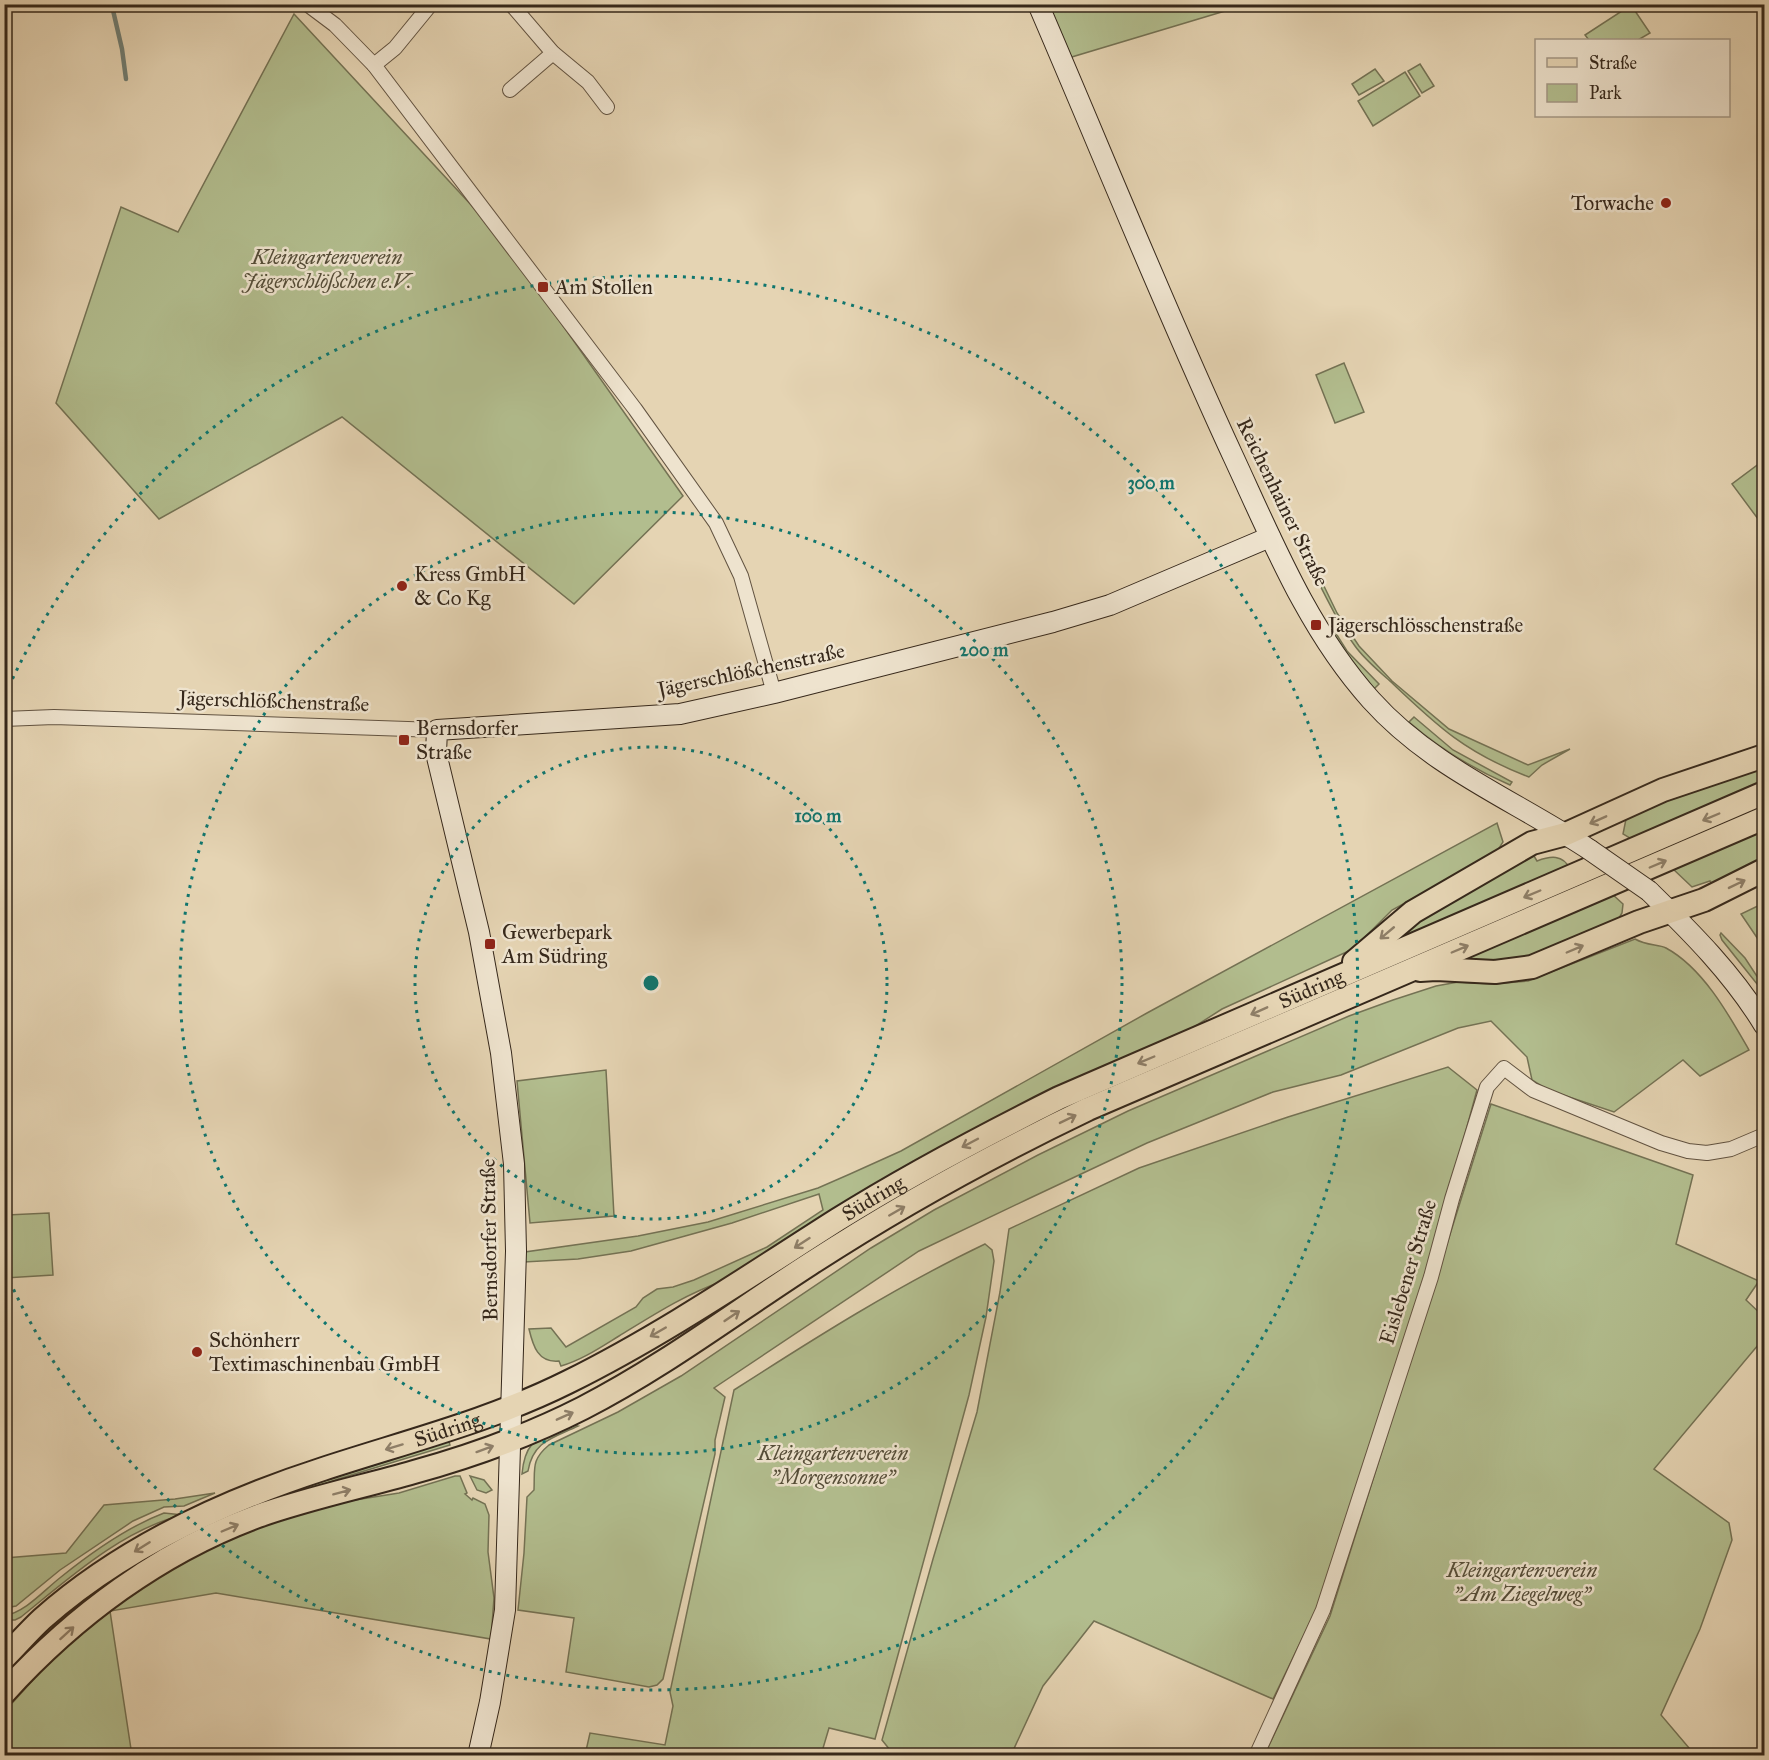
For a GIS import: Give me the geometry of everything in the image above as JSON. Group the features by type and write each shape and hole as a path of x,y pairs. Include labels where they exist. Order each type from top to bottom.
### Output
{"main road":[{"path":"1332,979 1413,912 1532,843 1566,834 1663,790 1764,756"},
{"name":"Südring","path":"7,1650 41,1620 103,1572 149,1542 193,1520 310,1473 450,1430 566,1383 605,1363 744,1280 883,1192 966,1145 1098,1080 1764,794"},
{"name":"Südring","path":"4,1693 23,1672 115,1592 144,1572 200,1541 285,1507 415,1472 512,1439 579,1410 634,1380 865,1230 955,1176 1016,1144 1088,1109 1764,819"},
{"path":"1406,972 1436,969 1495,972 1521,970 1704,900 1764,870"}],"street":[{"path":"307,4 335,26 374,65 628,400 716,523 741,576 774,693"},
{"path":"374,65 395,48 431,4"},
{"path":"511,4 553,53 588,82 607,107"},
{"name":"Reichenhainer Straße","path":"1038,4 1196,374 1270,537 1329,647 1372,701 1441,762 1566,834 1648,891 1699,940 1741,989 1764,1025"},
{"path":"510,90 553,53"},
{"name":"Jägerschlößchenstraße","path":"4,719 54,717 437,730 680,714 774,693 1053,622 1110,605 1270,537"},
{"name":"Bernsdorfer Straße","path":"437,730 436,753 478,925 501,1053 514,1164 516,1251 505,1610 492,1692 478,1755"},
{"name":"Eislebener Straße","path":"1256,1755 1323,1610 1431,1277 1452,1199 1487,1087 1504,1068 1533,1090 1661,1143 1688,1151 1707,1152 1731,1149 1764,1135"},
{"name":"Südring","path":"7,1650 23,1672"}],"green space":[{"path":"1042,5 1245,5 1065,59"},
{"path":"1631,5 1650,33 1640,39 1588,39 1585,35"},
{"name":"Kleingartenverein Jägerschlößchen e.V.","path":"294,14 499,235 683,496 574,604 342,417 159,519 56,403 121,207 178,232"},
{"path":"1420,64 1434,86 1422,93 1408,71"},
{"path":"1375,69 1384,81 1359,95 1352,84"},
{"path":"1405,72 1420,96 1373,126 1358,101"},
{"path":"1344,363 1364,412 1335,423 1316,375"},
{"path":"1764,460 1764,527 1732,484"},
{"path":"1306,549 1337,613 1359,646 1392,681 1449,729 1528,765 1570,749 1542,765 1529,777 1487,758 1439,726 1359,651 1347,635 1327,599 1302,550"},
{"path":"1330,624 1347,651 1379,684 1374,689 1340,649"},
{"path":"1414,717 1453,750 1512,782 1510,785 1470,765 1432,741 1409,722"},
{"path":"1764,761 1764,784 1633,840 1623,834 1626,819 1632,812"},
{"path":"1497,823 1503,842 1496,853 1392,910 1353,949 1222,1009 1183,1034 723,1281 695,1292 584,1357 561,1366 559,1361 552,1361 541,1356 535,1347 529,1329 551,1328 566,1347 636,1307 643,1298 657,1289 673,1287 694,1280 767,1247 823,1210 819,1194 732,1223 631,1251 578,1259 524,1262 525,1252 638,1236 708,1222 818,1188 850,1174 901,1151 1147,1013"},
{"path":"1764,828 1764,861 1713,886 1710,881 1692,887 1672,868"},
{"path":"1534,856 1537,861 1551,857 1560,859 1570,869 1391,946 1400,931 1447,899"},
{"path":"1611,893 1623,904 1619,918 1525,962 1449,965"},
{"path":"1764,903 1764,948 1741,914"},
{"path":"1721,933 1745,958 1764,987 1764,991 1722,940"},
{"path":"1635,939 1666,948 1692,967 1714,993 1749,1050 1700,1076 1683,1060 1614,1112 1548,1090 1532,1080 1527,1057 1491,1021 1458,1028 1341,1075 1273,1092 1147,1143 919,1251 714,1388 725,1397 715,1440 715,1454 663,1679 657,1685 649,1687 566,1672 574,1618 518,1610 527,1497 534,1490 535,1465 543,1450 618,1412 681,1376 871,1248 934,1210 1128,1111 1349,1016 1436,986 1458,982 1492,984 1528,981"},
{"path":"1448,1067 1477,1090 1425,1281 1317,1608 1273,1699 1094,1621 1043,1686 1011,1755 894,1755 882,1740 977,1412 1000,1292 1009,1229 1139,1168 1288,1117"},
{"path":"606,1070 614,1216 530,1223 517,1081"},
{"name":"Kleingartenverein \"Am Ziegelweg\"","path":"1491,1104 1693,1175 1676,1244 1759,1281 1746,1300 1764,1317 1764,1338 1654,1469 1729,1523 1732,1540 1700,1629 1661,1715 1695,1755 1264,1756 1330,1616"},
{"path":"5,1187 7,1215 49,1213 53,1275 5,1278"},
{"name":"Kleingartenverein \"Morgensonne\"","path":"985,1244 992,1250 994,1261 986,1317 969,1395 875,1739 829,1728 821,1755 585,1755 590,1733 665,1745 673,1706 670,1692 734,1390 888,1295"},
{"path":"566,1424 578,1426 539,1447 534,1453 528,1471 522,1474 526,1454 530,1447 541,1437"},
{"path":"448,1439 450,1445 338,1479 260,1507 46,1642 39,1635 64,1613 130,1564 238,1509"},
{"path":"460,1476 467,1493 465,1494 472,1500 473,1498 485,1504 489,1515 488,1552 494,1598 491,1639 216,1593 110,1611 131,1749 134,1755 5,1756 5,1711 51,1660 136,1588 237,1534 330,1504 399,1493"},
{"path":"470,1476 484,1480 492,1490 486,1493 477,1490"},
{"path":"215,1493 184,1506 164,1507 133,1521 60,1570 16,1606 5,1608 5,1558 66,1553 104,1505"},
{"path":"164,1513 183,1515 161,1522 118,1543 77,1572 21,1617 15,1620 5,1620 4,1616 27,1605 97,1549 137,1525"}],"waterway":[{"path":"112,6 126,79"}],"place":[{"name":"Torwache","path":"1666,203"},
{"name":"Am Stollen","path":"543,287"},
{"name":"Kress GmbH & Co Kg","path":"402,586"},
{"name":"Jägerschlösschenstraße","path":"1316,625"},
{"name":"Bernsdorfer Straße","path":"404,740"},
{"name":"Gewerbepark Am Südring","path":"490,944"},
{"name":"Schönherr Textimaschinenbau GmbH","path":"197,1352"}]}
